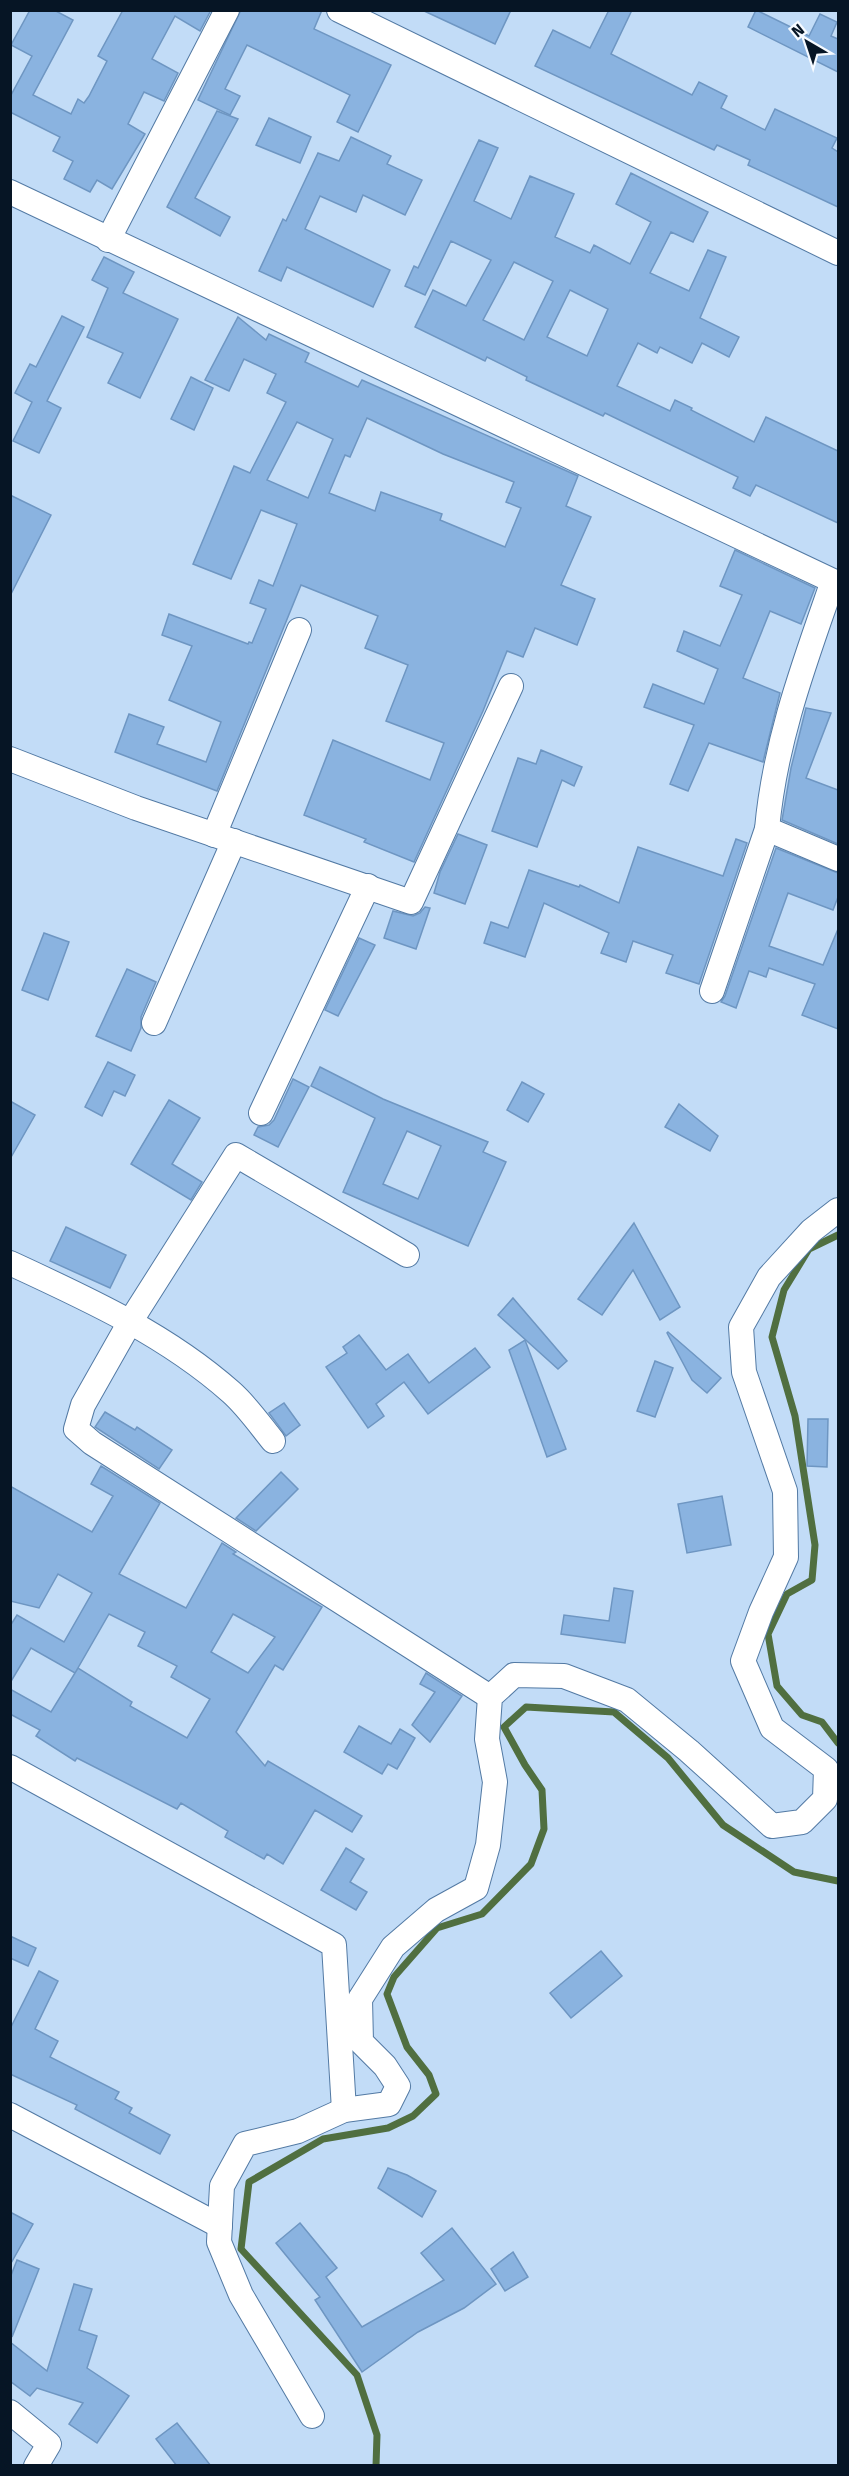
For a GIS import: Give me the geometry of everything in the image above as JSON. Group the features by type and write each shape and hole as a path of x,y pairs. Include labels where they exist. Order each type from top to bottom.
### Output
{"street":[{"path":"108,240 227,10"},
{"path":"339,10 838,253"},
{"path":"10,192 833,581 782,734 771,787 767,828 712,991"},
{"path":"154,1023 299,630"},
{"path":"10,759 136,808 411,902 511,686"},
{"path":"767,828 838,859"},
{"path":"261,1113 368,886"},
{"path":"407,1255 236,1155 130,1322 83,1406 76,1429 102,1449 489,1697"},
{"path":"312,2416 241,2295 219,2242 222,2186 245,2144 298,2131 344,2110 389,2104 398,2086 385,2066 361,2042 360,1999 393,1947 436,1910 477,1888 488,1845 495,1782 487,1738 489,1697 514,1675 564,1676 627,1700 772,1826 802,1822 825,1799 826,1769 772,1728 743,1661 761,1612 786,1557 785,1491 744,1372 741,1327 769,1277 811,1231 838,1210"},
{"path":"10,1263 105,1308 188,1358 233,1393 273,1441"},
{"path":"10,1767 334,1945 344,2110"},
{"path":"10,2115 219,2226"},
{"path":"10,2412 48,2444 36,2466"}],"building":[{"path":"30,10 54,10 73,20 33,95 71,114 78,99 84,103 89,96 107,61 98,56 123,10 211,10 200,31 175,16 152,59 178,73 164,101 144,92 128,124 145,134 112,189 97,180 90,192 64,179 73,161 53,151 60,137 10,112 10,97 32,56 11,45"},
{"path":"241,10 322,10 314,29 391,65 358,132 337,122 350,95 247,45 225,89 240,96 230,115 198,100"},
{"path":"422,10 511,10 495,44"},
{"path":"609,10 632,10 611,54 692,95 699,82 727,96 721,108 765,130 775,109 837,138 832,148 838,152 838,207 748,165 750,160 717,145 714,150 535,66 553,30 590,48"},
{"path":"756,10 809,36 820,14 837,22 831,36 838,39 838,72 748,27"},
{"path":"217,111 238,119 195,198 230,217 220,236 167,207"},
{"path":"269,118 311,137 300,163 256,145"},
{"path":"351,137 391,156 387,164 422,180 405,215 363,195 356,212 320,196 305,229 390,270 373,307 287,267 281,281 259,271 318,153 339,161"},
{"path":"479,140 498,148 474,201 511,219 530,176 574,194 555,237 590,253 594,245 630,264 651,222 616,204 631,173 708,212 693,242 671,232 650,273 689,291 708,250 726,257 700,318 739,337 729,357 702,343 692,363 660,347 657,353 638,343 617,386 670,411 675,400 754,442 766,417 838,451 838,523 756,485 750,496 733,488 738,477 605,413 603,416 526,380 527,377 487,357 485,361 415,327 433,290 466,306 491,260 451,241 425,295 405,286 414,266 418,268","holes":["514,262 553,281 524,340 483,320","570,290 608,309 587,356 547,337"]},
{"path":"104,257 134,272 123,293 178,319 140,398 108,383 123,353 87,337 108,288 92,280"},
{"path":"62,316 84,327 47,401 61,408 39,453 13,441 32,402 15,393 30,364 36,367"},
{"path":"238,317 266,340 269,334 309,353 305,362 358,387 362,380 578,476 566,506 591,517 561,585 595,599 577,645 535,628 523,657 507,651 483,711 414,862 364,842 366,839 304,815 333,740 430,780 444,743 386,721 408,665 365,648 378,616 301,585 217,791 115,752 129,714 164,727 157,744 206,762 221,722 169,700 192,646 162,635 169,614 248,644 252,643 266,609 250,603 259,580 273,586 297,524 261,510 231,579 193,564 234,466 250,473 286,402 267,393 276,374 244,359 229,391 205,380","holes":["367,418 443,454 514,482 506,502 521,508 505,547 440,520 442,514 381,492 375,511 329,493 345,455 350,457","297,422 333,439 308,498 267,480"]},
{"path":"191,377 213,388 194,430 171,419"},
{"path":"10,495 51,515 10,596"},
{"path":"735,550 815,588 801,624 770,611 743,678 780,693 763,762 709,743 688,791 670,784 694,725 644,707 653,684 704,704 718,669 677,651 684,631 720,646 742,595 720,586"},
{"path":"806,708 831,713 806,778 838,790 838,844 782,820 791,768"},
{"path":"541,750 582,767 574,786 562,780 537,847 492,831 518,758 536,764"},
{"path":"458,834 487,845 465,904 434,893 440,872"},
{"path":"736,839 747,843 699,984 666,973 673,955 633,941 626,962 601,953 609,933 544,903 525,957 484,943 491,922 508,928 529,870 579,887 580,885 619,903 638,847 723,876"},
{"path":"776,848 838,873 838,897 833,910 788,893 769,946 823,965 838,929 838,1029 802,1015 815,984 769,968 766,977 749,971 736,1008 721,1002"},
{"path":"425,907 430,908 416,949 384,938 393,911 413,916"},
{"path":"44,933 69,942 48,1000 22,990"},
{"path":"359,938 375,945 338,1016 325,1010"},
{"path":"127,969 156,982 141,1017 141,1028 131,1051 96,1036"},
{"path":"108,1062 135,1075 125,1096 114,1091 102,1116 85,1107"},
{"path":"320,1067 383,1099 488,1142 483,1152 506,1162 468,1246 343,1192 375,1118 311,1086","holes":["407,1131 441,1146 418,1199 383,1184"]},
{"path":"293,1079 309,1087 278,1147 254,1135 258,1127 269,1125 274,1120"},
{"path":"522,1082 544,1094 528,1122 507,1110"},
{"path":"169,1100 200,1118 172,1164 202,1182 191,1200 131,1164"},
{"path":"10,1101 35,1115 10,1159"},
{"path":"679,1104 718,1136 710,1151 665,1127"},
{"path":"634,1223 680,1307 660,1320 633,1270 602,1315 578,1299"},
{"path":"66,1227 126,1255 110,1288 50,1261"},
{"path":"513,1298 567,1361 558,1369 498,1315"},
{"path":"668,1332 721,1378 707,1393 692,1380"},
{"path":"359,1335 386,1370 408,1354 429,1383 475,1348 490,1367 428,1414 404,1382 376,1404 384,1416 368,1428 326,1367 347,1353 343,1347"},
{"path":"525,1340 566,1449 547,1457 509,1350"},
{"path":"655,1361 673,1368 655,1417 637,1411"},
{"path":"284,1403 300,1425 286,1436 269,1413"},
{"path":"105,1412 135,1430 137,1427 172,1450 159,1469 95,1427"},
{"path":"808,1419 828,1419 827,1467 807,1466"},
{"path":"101,1466 160,1503 119,1574 186,1608 222,1543 236,1552 233,1554 322,1607 283,1670 275,1665 236,1732 265,1766 268,1761 362,1816 352,1832 315,1810 283,1864 267,1854 264,1859 225,1837 228,1831 181,1803 177,1809 77,1758 75,1761 36,1736 40,1730 10,1714 10,1689 51,1712 75,1673 31,1648 10,1683 10,1626 17,1615 64,1642 92,1593 58,1574 39,1608 10,1601 10,1486 92,1532 113,1496 91,1484","holes":["109,1614 145,1632 138,1646 177,1666 171,1677 210,1699 187,1738 130,1706 132,1702 78,1668 76,1671","233,1614 275,1637 248,1673 211,1652"]},
{"path":"281,1472 298,1489 256,1531 236,1518"},
{"path":"722,1496 731,1545 687,1553 678,1504"},
{"path":"614,1588 633,1591 625,1643 561,1634 564,1615 609,1621"},
{"path":"426,1673 462,1696 430,1742 412,1725 435,1692 420,1684"},
{"path":"359,1726 391,1744 400,1729 415,1738 397,1769 388,1764 382,1774 344,1752"},
{"path":"346,1848 364,1859 350,1882 367,1892 356,1910 321,1890"},
{"path":"10,1936 36,1948 28,1966 10,1958"},
{"path":"601,1951 622,1976 571,2018 550,1993"},
{"path":"39,1971 58,1981 35,2029 58,2041 50,2057 119,2092 115,2099 132,2108 129,2113 170,2135 160,2154 75,2109 77,2105 10,2074 10,2029"},
{"path":"388,2168 407,2175 436,2191 422,2217 378,2188"},
{"path":"10,2212 33,2224 10,2265"},
{"path":"300,2223 337,2268 326,2277 362,2327 444,2280 421,2253 452,2228 496,2284 464,2308 418,2332 362,2372 315,2300 320,2297 276,2243"},
{"path":"513,2252 528,2277 505,2291 491,2269"},
{"path":"17,2260 39,2269 12,2337 10,2278"},
{"path":"74,2284 92,2289 79,2330 97,2336 87,2368 129,2396 97,2443 69,2424 83,2403 37,2388 30,2396 10,2381 10,2342 47,2371"},
{"path":"177,2423 211,2466 177,2466 156,2439"}],"waterway":[{"path":"838,1235 809,1249 784,1290 772,1337 795,1416 815,1545 812,1580 787,1594 768,1634 777,1686 802,1715 822,1722 838,1743"},
{"path":"376,2466 377,2435 357,2375 241,2249 249,2182 323,2139 388,2128 413,2116 436,2094 429,2075 407,2047 387,1994 394,1977 437,1928 482,1914 531,1864 544,1829 542,1790 504,1727 526,1707 614,1712 668,1758 723,1825 794,1872 838,1881"}]}
